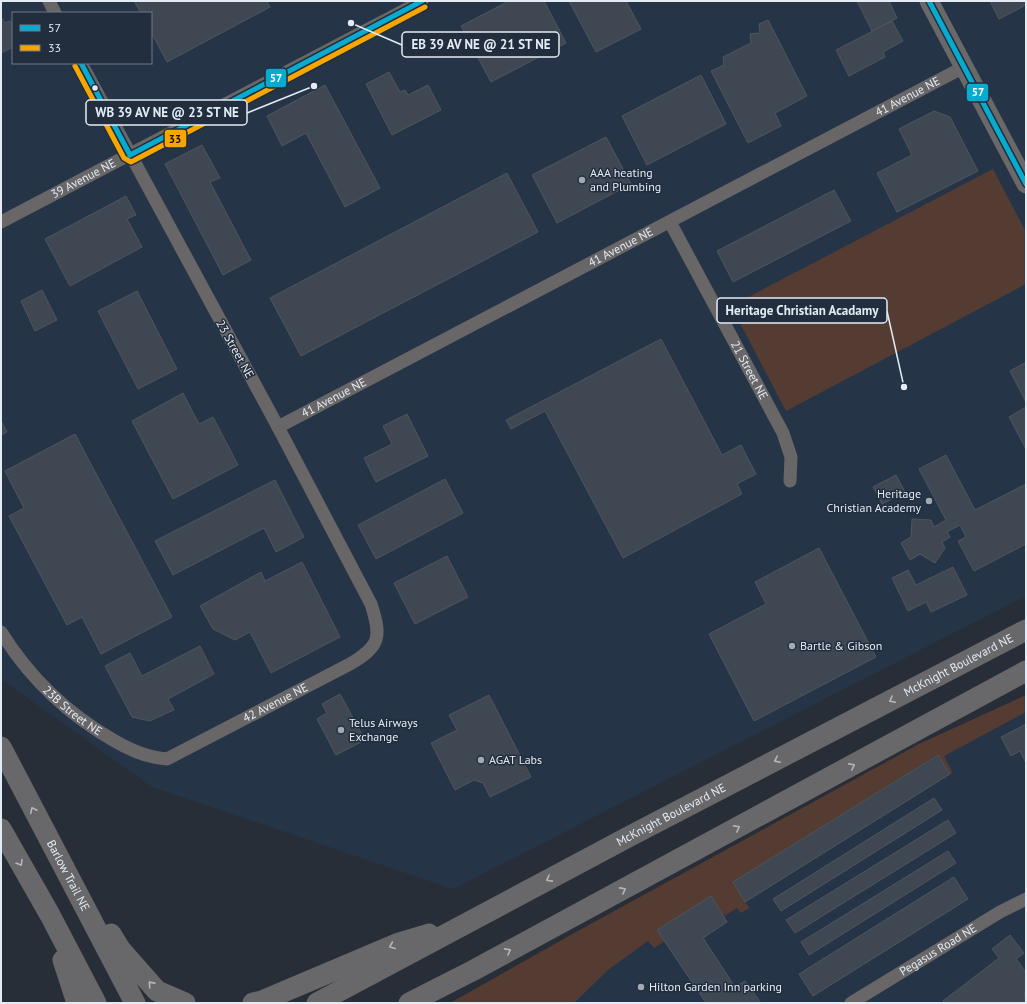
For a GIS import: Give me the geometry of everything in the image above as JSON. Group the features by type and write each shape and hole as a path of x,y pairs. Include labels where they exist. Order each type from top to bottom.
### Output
{"main road":[{"name":"McKnight Boulevard NE","path":"317,1003 469,921 1026,630"},
{"path":"409,1003 474,970 1026,671"},
{"path":"979,697 1026,680"},
{"name":"Barlow Trail NE","path":"1,747 135,1003"},
{"path":"1,829 50,915 96,1003"},
{"path":"51,844 70,863 120,949 157,991 185,1003"},
{"path":"50,915 77,1003"},
{"path":"50,915 79,950 111,1003"},
{"path":"253,1003 262,1001 399,943 469,921"},
{"path":"331,1003 386,967"},
{"path":"428,1003 474,970"}],"street":[{"path":"49,1 54,12"},
{"name":"39 Avenue NE","path":"1,222 422,1"},
{"path":"929,1 1026,184"},
{"name":"23 Street NE","path":"82,64 278,427 371,604 377,623 378,639"},
{"name":"41 Avenue NE","path":"278,427 964,67"},
{"name":"21 Street NE","path":"670,222 783,433 791,457 790,481"},
{"name":"23B Street NE","path":"1,632 28,670 68,710 126,747 146,756 167,759"},
{"name":"42 Avenue NE","path":"167,759 350,664 368,653 378,639"},
{"name":"Pegasus Road NE","path":"851,1003 1000,912 1026,899"}],"shaded area":[{"path":"1,1 1026,1 1026,596 453,889 152,787 4,681 1,675"},
{"path":"993,169 1026,232 1026,284 786,411 731,306"},
{"path":"1026,695 1026,712 944,756 953,773 950,774 937,755 733,882 749,908 741,913 737,908 724,916 711,896 657,930 665,941 654,948 648,941 608,970 574,1003 450,1003 576,932 919,744"},
{"path":"1026,708 1026,1003 560,1003 652,926 893,775"}],"building":[{"path":"134,1 267,1 270,7 167,62 152,34 152,12 140,12"},
{"path":"509,1 544,1 566,43 491,82 461,26"},
{"path":"569,1 626,1 641,29 596,52"},
{"path":"857,1 889,1 897,18 872,31"},
{"path":"990,1 1026,1 1026,5 999,19"},
{"path":"1,17 5,23 10,21 12,24 12,48 1,53"},
{"path":"768,20 807,96 775,113 781,126 748,143 711,71 724,65 723,57 751,43 750,34 760,33 759,24"},
{"path":"892,21 903,41 883,52 885,57 849,76 836,50"},
{"path":"389,72 400,92 405,90 408,95 428,85 441,110 392,135 366,84"},
{"path":"701,75 726,124 647,165 622,116"},
{"path":"325,85 380,188 345,207 306,133 282,146 267,116"},
{"path":"934,111 950,117 978,171 897,212 877,173 912,155 899,129"},
{"name":"AAA heating and Plumbing","path":"606,137 631,184 557,223 532,175"},
{"path":"202,145 220,178 210,182 251,260 223,275 165,164"},
{"path":"507,173 538,232 301,356 270,298"},
{"path":"834,190 851,221 733,282 717,251"},
{"path":"126,196 136,215 127,219 142,247 70,286 45,239"},
{"path":"42,290 57,320 35,331 21,301"},
{"path":"137,291 177,369 138,389 98,311"},
{"path":"661,339 722,455 741,445 756,474 737,484 742,494 623,558 545,411 511,429 506,420"},
{"path":"1026,362 1026,402 1010,371"},
{"path":"183,393 199,424 213,417 238,465 173,499 132,421"},
{"path":"1026,407 1026,449 1009,417"},
{"path":"407,414 428,456 376,482 364,458 392,444 383,426"},
{"path":"1,421 7,432 1,435"},
{"path":"75,434 172,617 101,654 82,617 67,625 9,516 24,508 5,471"},
{"path":"946,455 975,510 1026,484 1026,544 974,571 958,541 966,537 960,525 947,532 950,537 942,542 945,548 935,563 920,554 910,560 901,543 911,537 912,519 931,520 934,527 946,520 919,469"},
{"path":"896,475 905,492 882,504 873,487"},
{"path":"445,479 463,513 376,559 358,525"},
{"path":"275,480 304,537 276,552 264,528 173,575 155,541"},
{"name":"Bartle & Gibson","path":"819,548 876,657 754,721 709,634 766,604 755,582"},
{"path":"447,556 468,597 415,624 394,583"},
{"path":"302,562 340,637 271,673 250,632 235,640 213,629 200,606 261,572 265,581"},
{"path":"953,567 967,595 931,612 926,602 908,611 892,578 908,570 916,585"},
{"path":"200,646 214,674 168,699 174,710 150,721 132,717 105,666 130,653 142,676"},
{"name":"Telus Airways Exchange","path":"340,694 365,740 336,755 317,719 327,713 322,704"},
{"name":"AGAT Labs","path":"489,695 531,777 490,797 483,783 474,780 455,790 431,743 457,730 449,715"},
{"path":"1026,724 1026,763 1020,751 1011,756 1001,737"},
{"path":"938,755 950,774 745,902 733,882"},
{"path":"934,798 942,810 781,911 773,899"},
{"path":"948,820 956,833 795,933 786,920"},
{"path":"948,851 956,863 809,955 801,942"},
{"path":"954,877 968,899 813,996 799,974"},
{"path":"711,896 727,922 703,938 735,987 745,981 761,1003 706,1003 657,930"},
{"path":"1010,935 1024,953 1016,959 1026,972 1026,990 1024,991 1026,1003 945,1003 943,1001 999,958 992,949"}],"transit line":[{"name":"57","path":"130,155 422,1"},
{"name":"57","path":"929,1 1026,184"},
{"name":"33","path":"75,66 124,158 131,162 425,7"},
{"name":"57","path":"82,64 130,155"}],"place":[{"name":"EB 39 AV NE @ 21 ST NE","path":"351,23"},
{"name":"WB 39 AV NE @ 23 ST NE","path":"314,86"},
{"name":"AAA heating and Plumbing","path":"582,180"},
{"name":"Heritage Christian Acadamy","path":"904,387"},
{"name":"Heritage Christian Academy","path":"929,501"},
{"name":"Bartle & Gibson","path":"792,646"},
{"name":"Telus Airways Exchange","path":"341,730"},
{"name":"AGAT Labs","path":"481,760"},
{"name":"Hilton Garden Inn parking","path":"641,987"}]}
